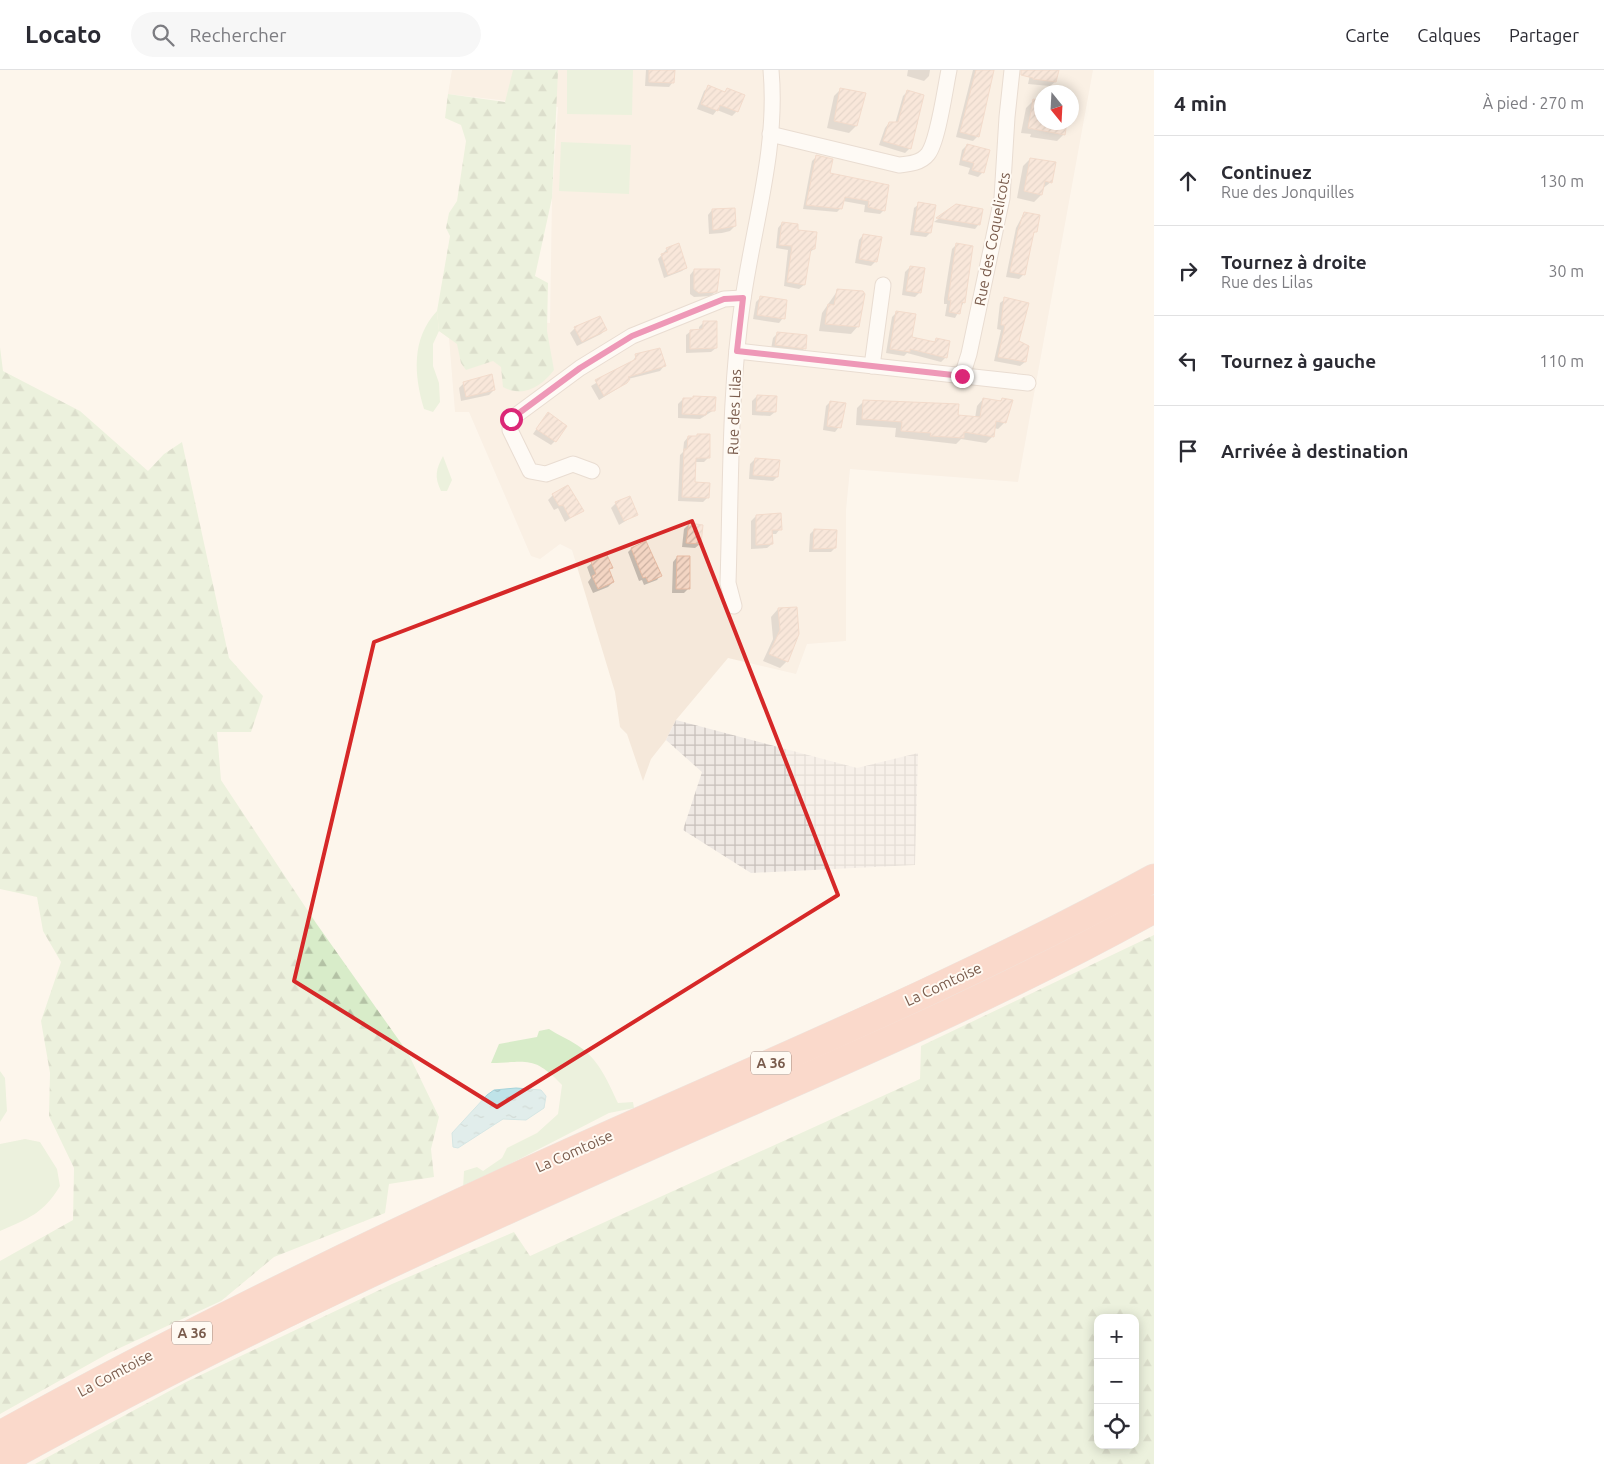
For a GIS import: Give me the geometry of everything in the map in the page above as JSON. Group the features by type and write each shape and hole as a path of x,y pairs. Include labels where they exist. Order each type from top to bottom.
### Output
{"highway":[{"name":"La Comtoise","path":"0,1462 390,1250 422,1222 575,1150 965,974 1076,920 1154,878"},
{"name":"La Comtoise","path":"0,1434 231,1313 390,1250 421,1249 933,1020 1120,928 1154,909"},
{"path":"1120,928 1154,913"}],"street":[{"name":"Rue des Lilas","path":"734,606 728,584 737,351 743,298 766,175 774,100 772,70"},
{"path":"770,134 899,166 914,164 928,154 935,136 949,70"},
{"name":"Rue des Coquelicots","path":"962,376 969,354 1002,198 1012,70"},
{"path":"872,366 883,285"},
{"path":"592,471 573,464 546,474 530,471 510,430 511,419 580,368 632,336 724,299 743,298"},
{"path":"737,351 1028,383"}],"highlighted area":[{"path":"692,521 838,895 497,1107 294,981 374,642"}],"shaded area":[{"path":"452,70 1093,70 1018,482 850,469 846,510 846,641 807,644 796,674 728,658 676,720 666,740 651,759 643,781 627,734 620,727 615,692 572,550 560,544 540,559 531,556 469,412 455,412 449,338 439,331 437,311 550,323 552,198 558,107 448,94"},
{"path":"676,720 857,768 918,753 915,865 751,873 683,830 702,772 666,740"}],"green space":[{"path":"513,70 558,70 552,198 535,276 548,283 547,331 554,370 537,386 524,391 510,390 503,387 501,367 493,361 466,370 461,363 457,344 439,331 437,311 450,236 446,228 449,213 457,201 466,141 461,125 445,118 448,94 505,102"},
{"path":"567,70 633,70 632,115 567,114"},
{"path":"561,142 631,145 629,194 559,191"},
{"path":"437,311 439,331 433,344 433,366 439,383 440,402 433,412 424,409 418,383 417,358 423,333"},
{"path":"0,347 3,371 80,411 148,471 164,454 182,442 229,658 263,696 251,732 217,732 221,780 316,923 408,1053 439,1117 431,1149 434,1177 389,1184 385,1213 274,1257 221,1301 109,1353 0,1414 0,1261 73,1220 74,1168 49,1116 50,1073 41,1021 61,962 43,931 37,897 0,889"},
{"path":"443,456 452,480 447,491 441,491 437,477 437,469"},
{"path":"1154,935 1154,1464 35,1464 186,1382 392,1284 514,1232 530,1256 920,1079 921,1046"},
{"path":"549,1029 585,1051 597,1063 618,1103 633,1102 634,1108 609,1113 463,1188 464,1171 477,1167 483,1171 502,1158 507,1148 537,1133 558,1114 562,1085 544,1069 537,1065 523,1062 491,1063 499,1044 537,1037 539,1031"},
{"path":"0,1071 5,1078 7,1111 0,1122"},
{"path":"25,1139 40,1142 57,1169 60,1186 48,1203 41,1209 0,1231 0,1144"}],"water":[{"path":"516,1088 541,1090 546,1096 544,1108 526,1120 503,1119 458,1148 453,1147 452,1133 487,1095 494,1090"}],"building":[{"path":"649,70 675,70 674,83 649,82"},
{"path":"976,70 994,70 979,137 960,132"},
{"path":"1021,70 1059,70 1056,82 1033,79 1021,75"},
{"path":"708,85 725,92 727,88 745,95 738,112 720,105 718,111 701,104"},
{"path":"840,88 866,93 857,126 834,121"},
{"path":"907,90 924,95 911,149 883,141 889,122 898,122"},
{"path":"1033,99 1034,129 1028,128"},
{"path":"1039,130 1066,130 1065,135"},
{"path":"967,144 990,150 984,173 972,170 974,163 962,160"},
{"path":"816,155 833,159 830,173 889,185 885,211 868,207 869,201 845,197 842,209 806,205"},
{"path":"1030,158 1056,162 1052,183 1045,181 1042,195 1024,191"},
{"path":"918,202 936,205 931,233 914,231"},
{"path":"956,204 983,209 980,225 936,218"},
{"path":"735,208 736,226 713,230 712,209"},
{"path":"1024,212 1040,215 1037,232 1034,232 1025,275 1010,272 1018,230"},
{"path":"782,222 798,224 798,230 817,232 815,249 811,249 805,285 787,282 792,246 779,245"},
{"path":"863,234 882,237 877,262 859,259"},
{"path":"679,243 687,268 668,275 661,254 668,252 666,248"},
{"path":"956,243 973,246 965,303 962,302 960,314 949,312 951,300 948,300"},
{"path":"910,266 925,268 921,293 906,291"},
{"path":"694,269 720,269 717,292 699,293 694,289"},
{"path":"837,289 863,291 865,294 859,327 825,324 828,304 834,305"},
{"path":"760,296 787,300 785,319 757,315"},
{"path":"1004,297 1029,303 1019,341 1029,346 1026,362 998,357 1005,325 1001,325"},
{"path":"896,311 916,314 912,337 935,342 936,338 950,341 947,358 910,349 910,352 890,349"},
{"path":"600,316 607,330 582,342 574,327"},
{"path":"703,321 717,321 717,348 690,349 690,330 703,329"},
{"path":"777,332 807,335 806,349 775,345"},
{"path":"660,348 666,366 628,377 630,379 627,383 604,396 595,380 636,359 635,354"},
{"path":"492,374 495,390 466,397 463,382"},
{"path":"757,395 777,396 776,412 756,411"},
{"path":"693,396 716,397 715,411 707,411 706,415 682,414 683,398 693,398"},
{"path":"983,398 1001,401 1002,398 1013,400 1006,423 996,421 994,437 964,432 964,438 930,436 931,433 901,431 902,422 862,419 863,400 959,404 958,415 980,417"},
{"path":"830,401 846,403 841,428 827,426"},
{"path":"548,412 567,426 556,442 536,429"},
{"path":"697,434 710,434 710,458 696,458 695,482 710,483 709,498 682,497 684,449 687,449 688,436 697,436"},
{"path":"755,458 780,460 778,477 753,475"},
{"path":"568,485 584,511 570,518 563,505 559,506 552,494"},
{"path":"630,496 638,515 624,521 615,502"},
{"path":"781,513 782,530 772,530 773,544 756,545 756,515"},
{"path":"689,523 703,525 701,544 686,543"},
{"path":"814,529 837,530 836,548 813,549"},
{"path":"646,541 662,576 648,582 646,577 643,578 631,548"},
{"path":"607,555 613,568 609,569 614,582 598,589 592,576 596,574 591,562"},
{"path":"677,556 690,556 690,589 676,589"},
{"path":"797,607 799,634 788,662 769,654 780,630 778,608"}],"route":[{"path":"511,419 580,368 632,336 724,299 743,298 737,351 962,376"}]}
